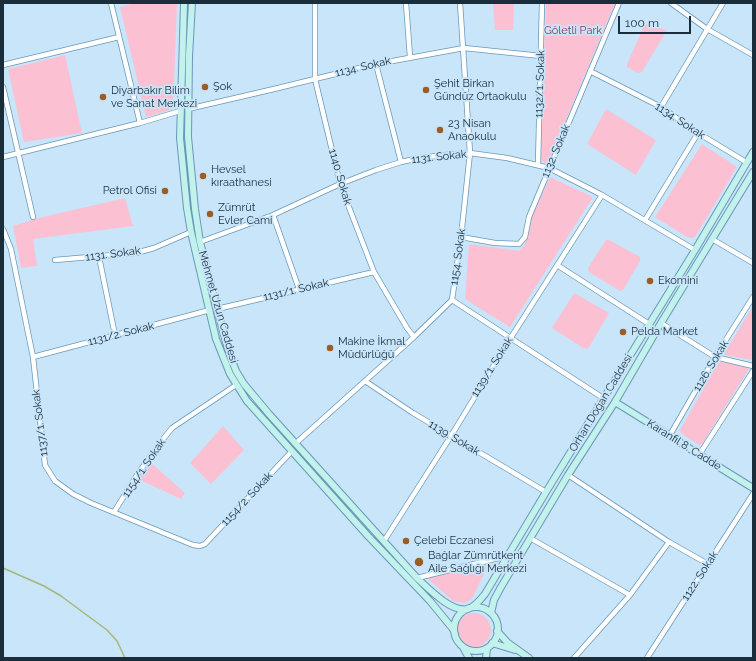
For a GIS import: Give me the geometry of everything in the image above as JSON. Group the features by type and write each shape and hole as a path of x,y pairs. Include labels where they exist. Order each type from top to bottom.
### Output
{"main road":[{"path":"184,3 180,138 187,208 191,232 216,338 222,356 236,385 247,401 368,536 430,601 453,629 457,639 464,647 469,658"},
{"name":"Mehmet Uzun Caddesi","path":"192,3 188,109 189,154 200,242 227,348 236,371 244,384 269,414 417,578 430,591 447,603 455,607 468,609"},
{"name":"Orhan Doğan Caddesi","path":"468,609 479,602 485,594 648,324 695,250 753,152"},
{"path":"490,613 494,600 530,538 615,402 660,323 753,172"},
{"name":"Karanfil 8. Cadde","path":"615,402 753,488"},
{"path":"455,634 455,622 462,612 468,609 480,607 490,613 495,618 497,631 496,638 490,645 486,658"},
{"path":"497,631 508,643 529,658"},
{"path":"464,647 475,651 490,645 503,646 520,652"}],"street":[{"path":"112,3 140,123"},
{"name":"1140. Sokak","path":"316,3 315,79 340,184 374,272 407,328 414,337"},
{"path":"406,3 410,57"},
{"name":"1154. Sokak","path":"296,443 414,337 452,300 461,237 470,153 460,3"},
{"name":"1132/1. Sokak","path":"538,164 542,3"},
{"name":"1132. Sokak","path":"461,237 494,243 521,243 525,237 529,217 618,3"},
{"path":"671,3 707,29 753,55"},
{"path":"661,107 723,3"},
{"path":"3,65 119,37"},
{"name":"1134. Sokak","path":"188,109 376,64 464,48 541,56"},
{"path":"376,64 401,162"},
{"name":"1134. Sokak","path":"590,72 661,107 698,133 746,162"},
{"path":"3,87 33,217"},
{"path":"3,157 140,123 180,111"},
{"path":"645,220 698,133"},
{"name":"1131. Sokak","path":"200,242 273,215 340,184 401,162 445,154 470,153 507,158 538,164 549,168 602,195 695,250"},
{"name":"1139/1. Sokak","path":"384,541 451,436 557,264 602,195"},
{"path":"273,215 299,289"},
{"name":"1137/1. Sokak","path":"3,229 11,249 33,356 45,465 55,481 73,494 192,545 200,546"},
{"name":"1131. Sokak","path":"55,260 136,253 154,248 191,232"},
{"path":"712,239 753,263"},
{"path":"99,257 115,335"},
{"path":"557,264 648,324"},
{"name":"1131/1. Sokak","path":"217,309 374,272"},
{"name":"1126. Sokak","path":"670,435 753,297"},
{"path":"452,300 603,398"},
{"name":"1131/2. Sokak","path":"33,356 210,310"},
{"path":"660,323 716,357 753,366"},
{"path":"699,455 753,371"},
{"name":"1139. Sokak","path":"365,381 413,414 546,492"},
{"name":"1154/1. Sokak","path":"114,512 139,472 172,428 236,385"},
{"name":"1154/2. Sokak","path":"200,546 205,544 292,451"},
{"path":"568,475 669,542 708,564"},
{"name":"1122. Sokak","path":"647,658 753,494"},
{"path":"530,538 630,595"},
{"path":"574,658 630,595 669,542"},
{"path":"417,578 507,556"}],"green space":[{"path":"135,3 177,3 173,109 146,117 120,7"},
{"path":"493,3 514,3 513,29 495,30"},
{"name":"Göletli Park","path":"546,3 615,3 549,160 545,163 540,160 540,155"},
{"path":"645,24 667,30 642,72 638,73 627,67 627,64"},
{"path":"65,55 82,133 24,142 8,69"},
{"path":"606,109 656,140 636,175 587,144"},
{"path":"702,144 737,167 695,237 692,238 687,237 655,217"},
{"path":"550,177 593,197 510,327 465,299 469,244 519,251 525,244 532,217"},
{"path":"125,198 133,226 33,239 37,266 21,268 13,226 39,218"},
{"path":"606,240 609,240 640,257 640,261 623,290 620,291 589,272 588,268"},
{"path":"574,293 609,313 588,349 583,348 552,328"},
{"path":"753,306 753,360 725,355 725,352"},
{"path":"721,362 745,366 749,369 702,444 699,445 681,433 680,430 718,363"},
{"path":"223,426 244,450 211,484 190,463"},
{"path":"150,462 185,493 181,499 138,479"},
{"path":"490,561 472,599 464,603 453,601 427,578"},
{"path":"474,613 486,618 491,630 486,642 474,647 462,642 457,630 462,618"}],"waterway":[{"path":"3,568 44,586 61,596 107,630 117,641 125,658"}],"place":[{"name":"Şok","path":"205,87"},
{"name":"Şehit Birkan Gündüz Ortaokulu","path":"426,90"},
{"name":"Diyarbakır Bilim ve Sanat Merkezi","path":"103,97"},
{"name":"23 Nisan Anaokulu","path":"440,130"},
{"name":"Hevsel kıraathanesi","path":"203,176"},
{"name":"Petrol Ofisi","path":"165,191"},
{"name":"Zümrüt Evler Cami","path":"210,214"},
{"name":"Ekomini","path":"650,281"},
{"name":"Pelda Market","path":"623,332"},
{"name":"Makine İkmal Müdürlüğü","path":"330,348"},
{"name":"Çelebi Eczanesi","path":"406,541"},
{"name":"Bağlar Zümrütkent Aile Sağlığı Merkezi","path":"419,562"}]}
